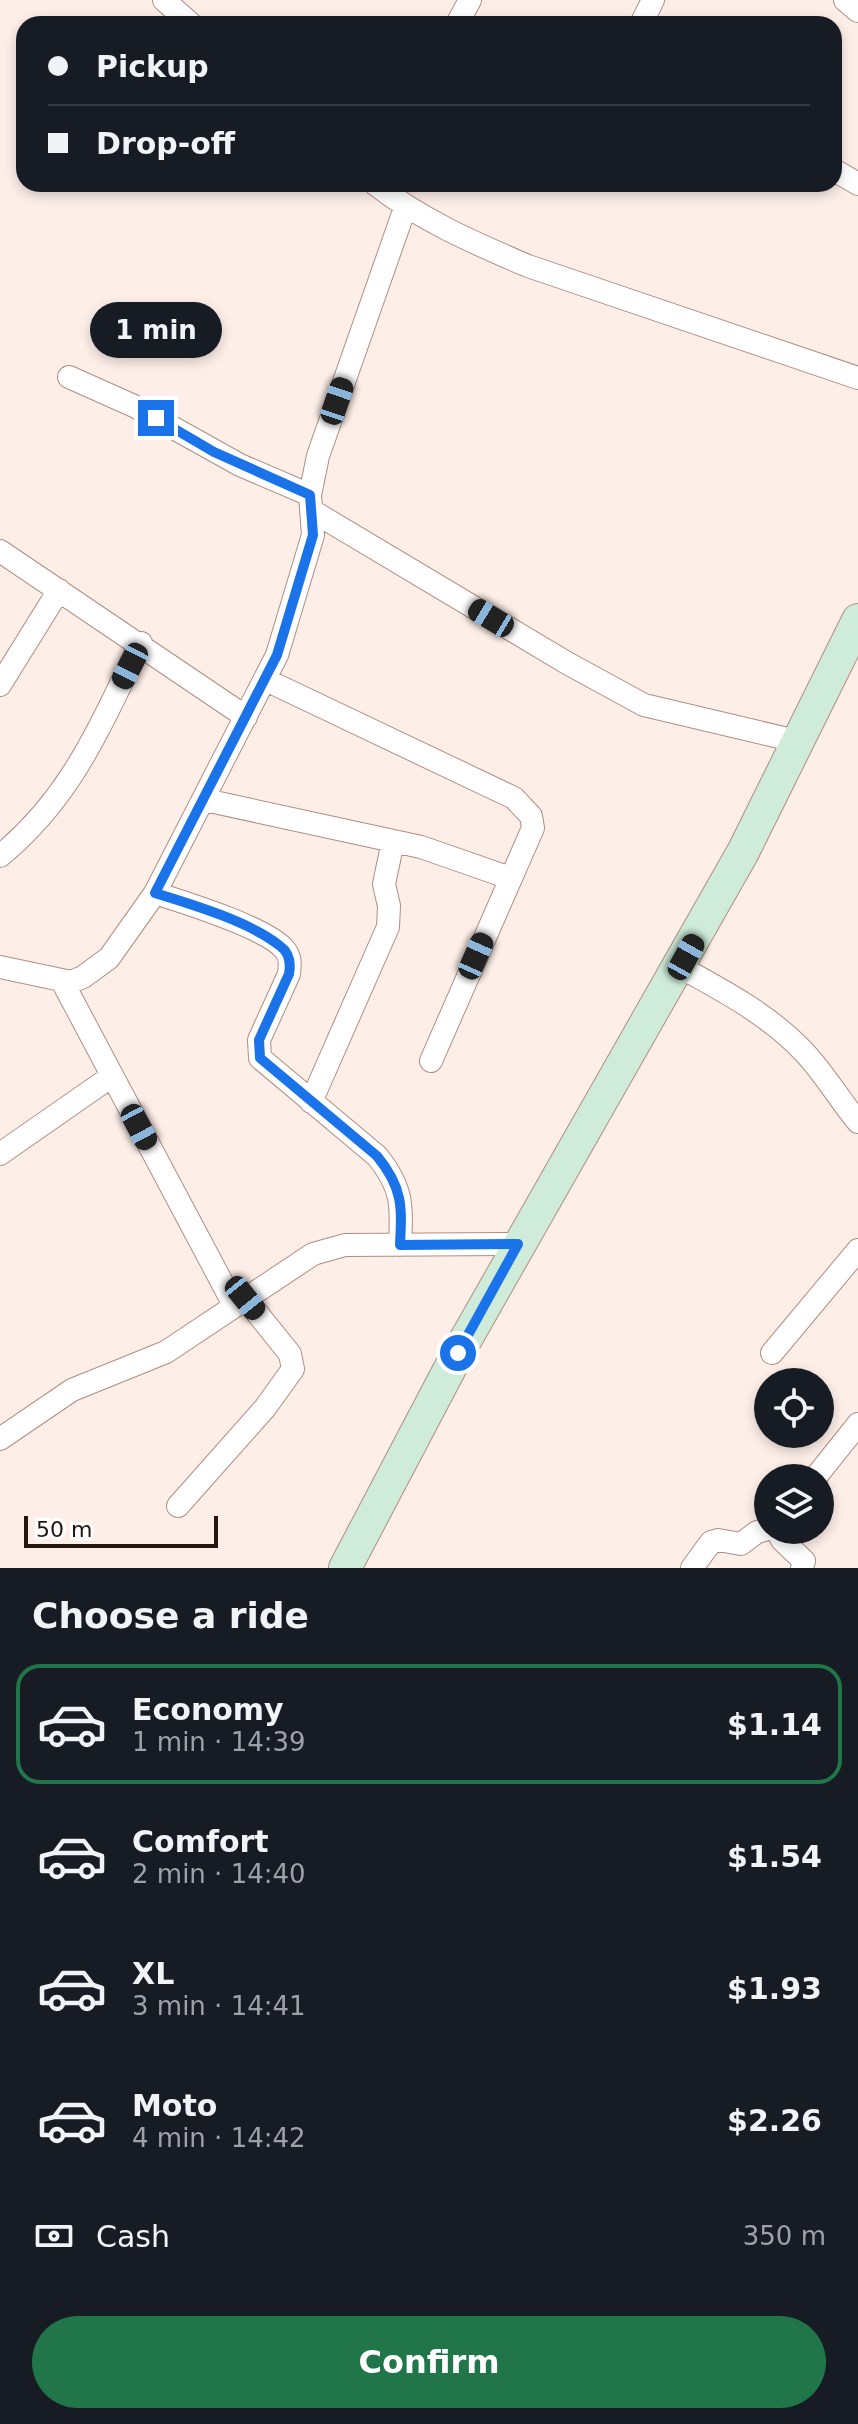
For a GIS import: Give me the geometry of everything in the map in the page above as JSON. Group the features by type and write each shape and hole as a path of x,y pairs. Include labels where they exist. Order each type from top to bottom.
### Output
{"street":[{"path":"164,0 182,16"},
{"path":"845,0 858,11"},
{"path":"385,192 405,208 528,266 858,378"},
{"path":"3,974 71,982 109,958 155,893 205,800 277,655 313,535 312,504 318,456 405,208"},
{"path":"69,377 134,406 312,504 590,677 644,705 796,741"},
{"path":"0,551 141,643 246,717"},
{"path":"0,685 59,590"},
{"path":"345,1568 418,1424 518,1244 680,967 743,852 858,620"},
{"path":"0,856 42,818 69,784 141,643"},
{"path":"266,680 514,798 531,816 533,828 431,1061"},
{"path":"205,800 421,847 510,878"},
{"path":"311,1102 388,927 389,906 384,884 393,841"},
{"path":"155,893 233,920 280,945 287,953 291,963 289,974 257,1049 260,1058 377,1156 389,1171 398,1186 402,1207 400,1245"},
{"path":"680,967 742,1002 779,1029 806,1053 858,1122"},
{"path":"62,981 112,1076 240,1301 290,1354 293,1369 265,1408 178,1506"},
{"path":"0,1154 112,1076"},
{"path":"0,1439 72,1390 166,1352 240,1301 326,1248 518,1244"},
{"path":"772,1353 858,1250"},
{"path":"826,1464 858,1424"},
{"path":"692,1568 711,1542 718,1540 741,1544 754,1534"},
{"path":"786,1544 804,1561 802,1568"}],"route":[{"path":"156,418 240,465 310,495 314,512 313,535 277,655 155,893 233,920 280,945 287,953 291,963 289,974 259,1040 257,1049 260,1058 377,1156 389,1171 398,1186 402,1207 400,1245 518,1244 458,1353"}]}
